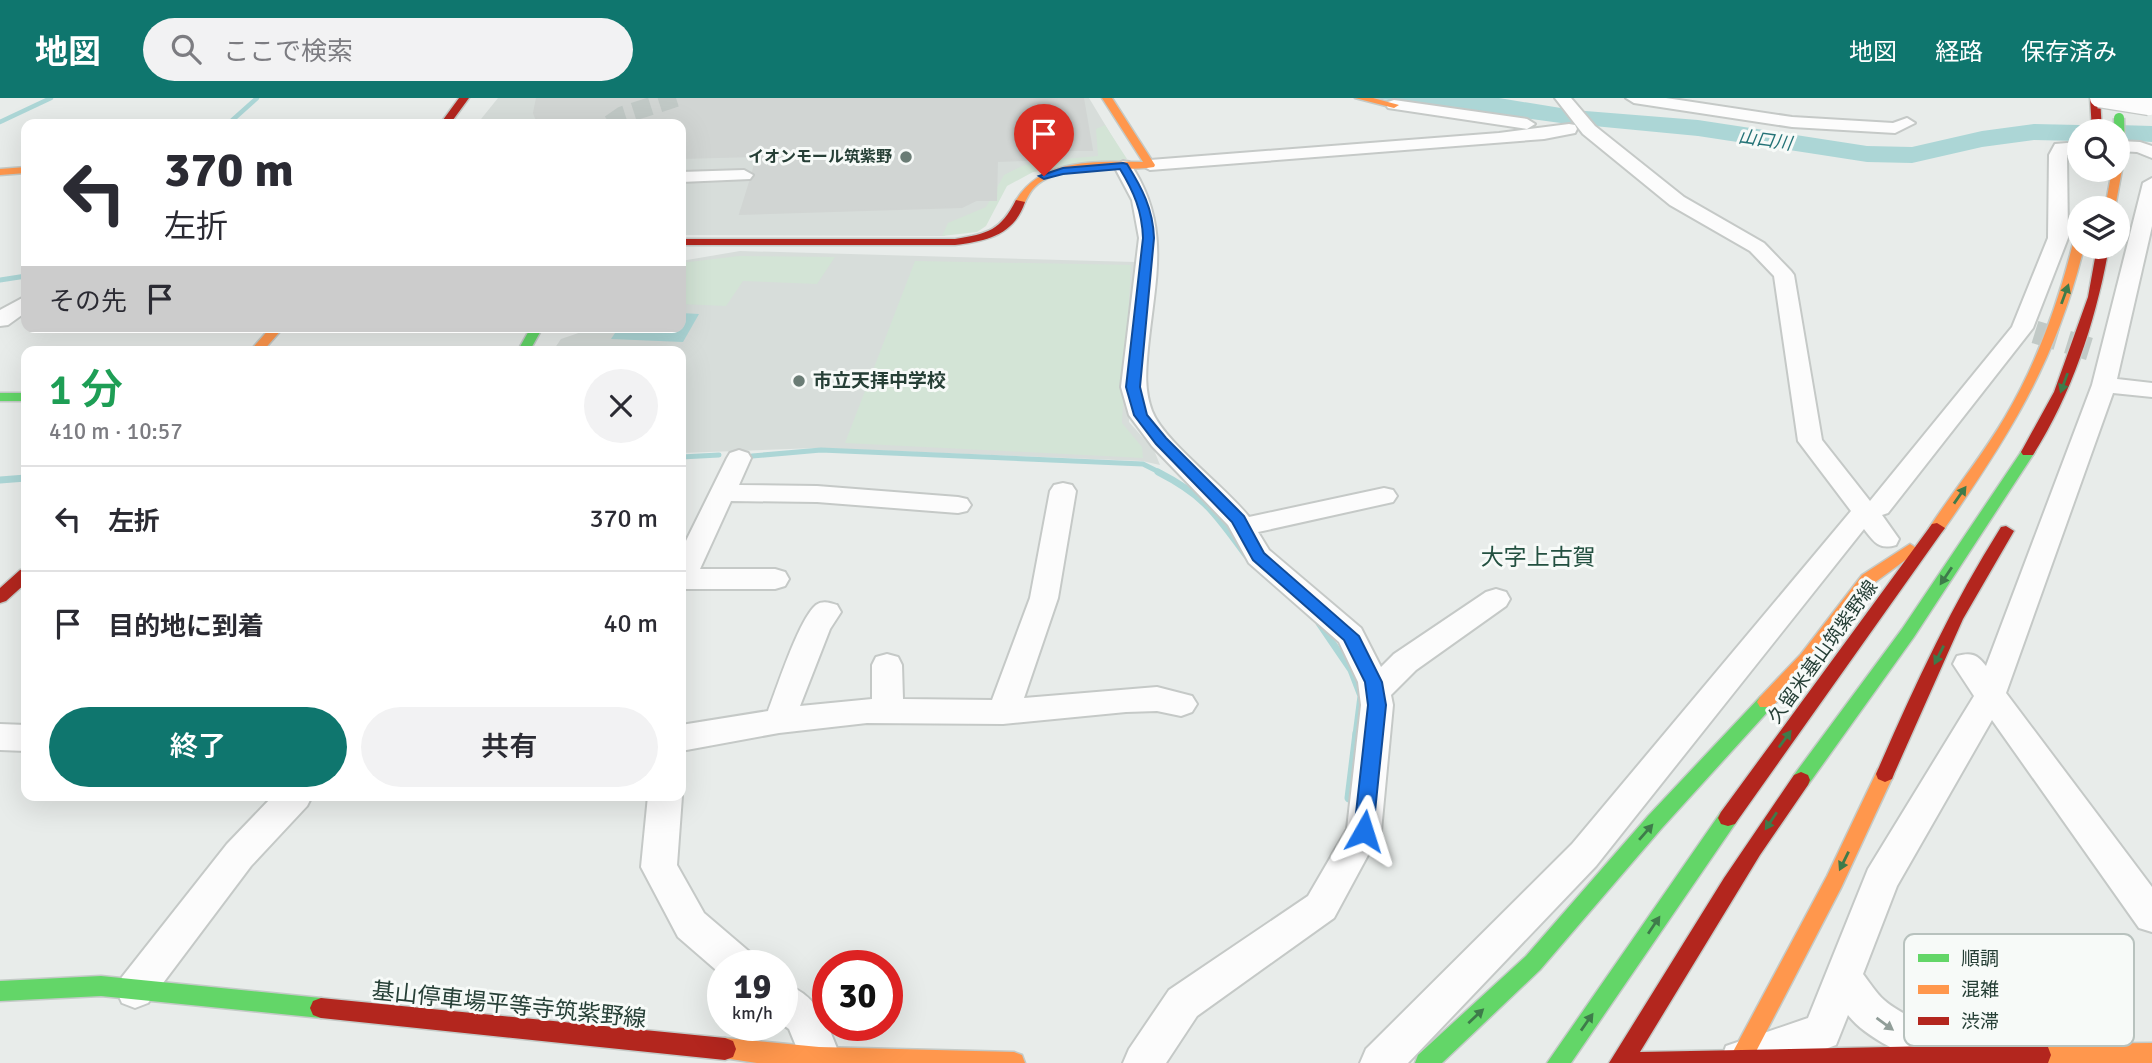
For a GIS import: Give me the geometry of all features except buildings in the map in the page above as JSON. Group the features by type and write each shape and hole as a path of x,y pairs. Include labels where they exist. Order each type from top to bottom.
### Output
{"main road":[{"path":"449,119 464,98"},
{"path":"686,242 955,242 983,238 1003,230 1015,219 1022,193 1044,176 1063,171 1136,165 1107,98"},
{"path":"1360,98 1394,105"},
{"path":"2097,98 2097,119"},
{"path":"2114,98 2119,119"},
{"path":"0,172 21,170"},
{"name":"久留米基山筑紫野線","path":"1558,1063 1742,799 1874,619 1989,454 2032,379 2067,289 2075,259"},
{"path":"1620,1063 1670,987 1769,824 1908,633 2023,460 2062,392 2094,297 2101,259"},
{"path":"261,346 272,333"},
{"path":"0,397 21,397"},
{"path":"1739,1062 1834,883 1922,689 1984,564 2017,507 2023,460"},
{"path":"1426,1063 1533,963 1655,822 1807,658 1868,579 1934,531"},
{"path":"0,597 21,579"},
{"name":"基山停車場平等寺筑紫野線","path":"0,991 101,986 821,1060 1014,1063"},
{"path":"1626,1063 1939,1055 2152,1054"}],"street":[{"path":"1634,98 1649,102 1749,106 1792,122 1895,128 1907,122"},
{"path":"2097,98 2151,106"},
{"path":"1394,105 1573,111 1677,201 1757,247 1784,275 1810,441 1886,539"},
{"path":"1143,1063 1183,1003 1321,907 1364,831 1377,705 1373,682 1351,636 1259,556 1238,520 1161,441 1141,415 1133,387 1149,238 1148,217 1140,193 1136,165 1544,134 1573,111"},
{"path":"2130,152 2140,147 2152,153"},
{"path":"1380,1063 1584,855 1865,511 1880,507 2029,330 2058,238 2058,155 2061,148 2067,148"},
{"path":"686,177 744,175"},
{"path":"1739,1062 1822,1032 1881,880 1990,696 2103,364 2152,183"},
{"path":"0,320 21,305"},
{"path":"2103,364 2152,390"},
{"path":"686,556 691,535 722,493 739,458"},
{"path":"1003,712 1044,598 1063,491"},
{"path":"722,493 817,494 958,505"},
{"path":"1242,527 1384,496"},
{"path":"686,578 775,579"},
{"path":"1375,692 1405,662 1496,599"},
{"path":"779,722 817,626 827,612"},
{"path":"1968,664 2152,916"},
{"path":"887,665 888,713"},
{"path":"686,737 867,711 1003,712 1157,699 1181,704"},
{"path":"0,737 21,738"},
{"path":"135,990 239,855 290,801"},
{"path":"665,801 659,867 691,925 720,950"},
{"path":"1843,978 1870,1013 1904,1036"},
{"path":"798,1012 803,1016 821,1060"},
{"path":"1922,1046 1939,1055"}],"shaded area":[{"name":"イオンモール筑紫野","path":"498,98 1089,98 1124,156 1033,170 1004,185 995,206 944,236 686,235 686,119 481,119"},
{"path":"740,251 1136,262 1129,422 1154,450 1160,465 1142,461 816,448 686,453 686,346 556,346 561,339 578,333 686,333 686,260"}],"green space":[{"path":"1105,125 1127,159 1033,172 1007,186 986,226 977,232 942,236 948,223 986,207 1004,175 1022,166 1042,161 1098,156 1096,129"},
{"path":"739,256 835,257 817,284 743,281 726,306 686,304 686,262"},
{"path":"915,261 1131,265 1122,423 1142,447 1143,458 845,443"}],"water":[{"path":"1374,98 1464,98 1562,110 1568,124"},
{"path":"686,313 699,314 683,342 611,339 615,333 686,333"}],"waterway":[{"path":"0,122 51,98"},
{"path":"234,119 257,98"},
{"name":"山口川","path":"1452,98 1573,117 1698,128 1867,154 1912,155 1982,139 2034,132 2067,133"},
{"name":"山口川","path":"2130,133 2152,134"},
{"path":"0,280 21,277"},
{"path":"752,456 821,450 1143,464 1161,473"},
{"path":"686,457 719,455"},
{"path":"1158,472 1187,489 1208,507 1246,555"},
{"path":"0,480 21,478"},
{"path":"1319,623 1351,670 1361,696 1356,735"},
{"path":"1349,798 1357,733"}],"tunnel":[{"path":"617,119 676,98"},
{"path":"2035,332 2093,350"}],"traffic: fast":[{"path":"526,346 534,333"},
{"path":"0,397 21,397"},
{"path":"1801,780 1908,633 2028,452"},
{"path":"1426,1063 1533,963 1655,822 1766,702"},
{"path":"1558,1063 1728,818"},
{"path":"0,991 101,986 321,1008"}],"traffic: slow":[{"path":"1020,202 1028,188 1041,178 1057,172 1096,166 1150,165 1107,98"},
{"path":"1360,98 1394,105"},
{"path":"0,172 21,170"},
{"path":"2112,196 2115,182"},
{"path":"1937,528 2022,399 2047,346 2075,259"},
{"path":"261,346 272,333"},
{"path":"1766,702 1807,658 1868,579 1910,549"},
{"path":"1738,1063 1834,882 1885,774"},
{"path":"725,1049 819,1058 1014,1063"},
{"path":"2040,1055 2152,1054"}],"traffic: jam":[{"path":"449,119 464,98"},
{"path":"2095,98 2096,119"},
{"path":"686,242 955,242 976,239 1004,228 1016,213 1020,202"},
{"path":"2028,452 2061,392 2094,297 2101,259"},
{"path":"1728,818 1937,528"},
{"path":"1885,774 1955,619 2006,531"},
{"path":"0,597 21,578"},
{"path":"1620,1063 1754,849 1801,780"},
{"path":"321,1008 725,1049"},
{"path":"1627,1063 2040,1055"}],"place":[{"name":"イオンモール筑紫野","path":"906,157"},
{"name":"市立天拝中学校","path":"799,381"}],"district":[{"name":"大字上古賀","path":"1538,557"}],"route":[{"path":"1044,176 1063,171 1123,166 1140,193 1148,217 1149,238 1133,387 1141,415 1161,441 1238,520 1259,556 1351,636 1373,682 1377,705 1364,831"}]}
